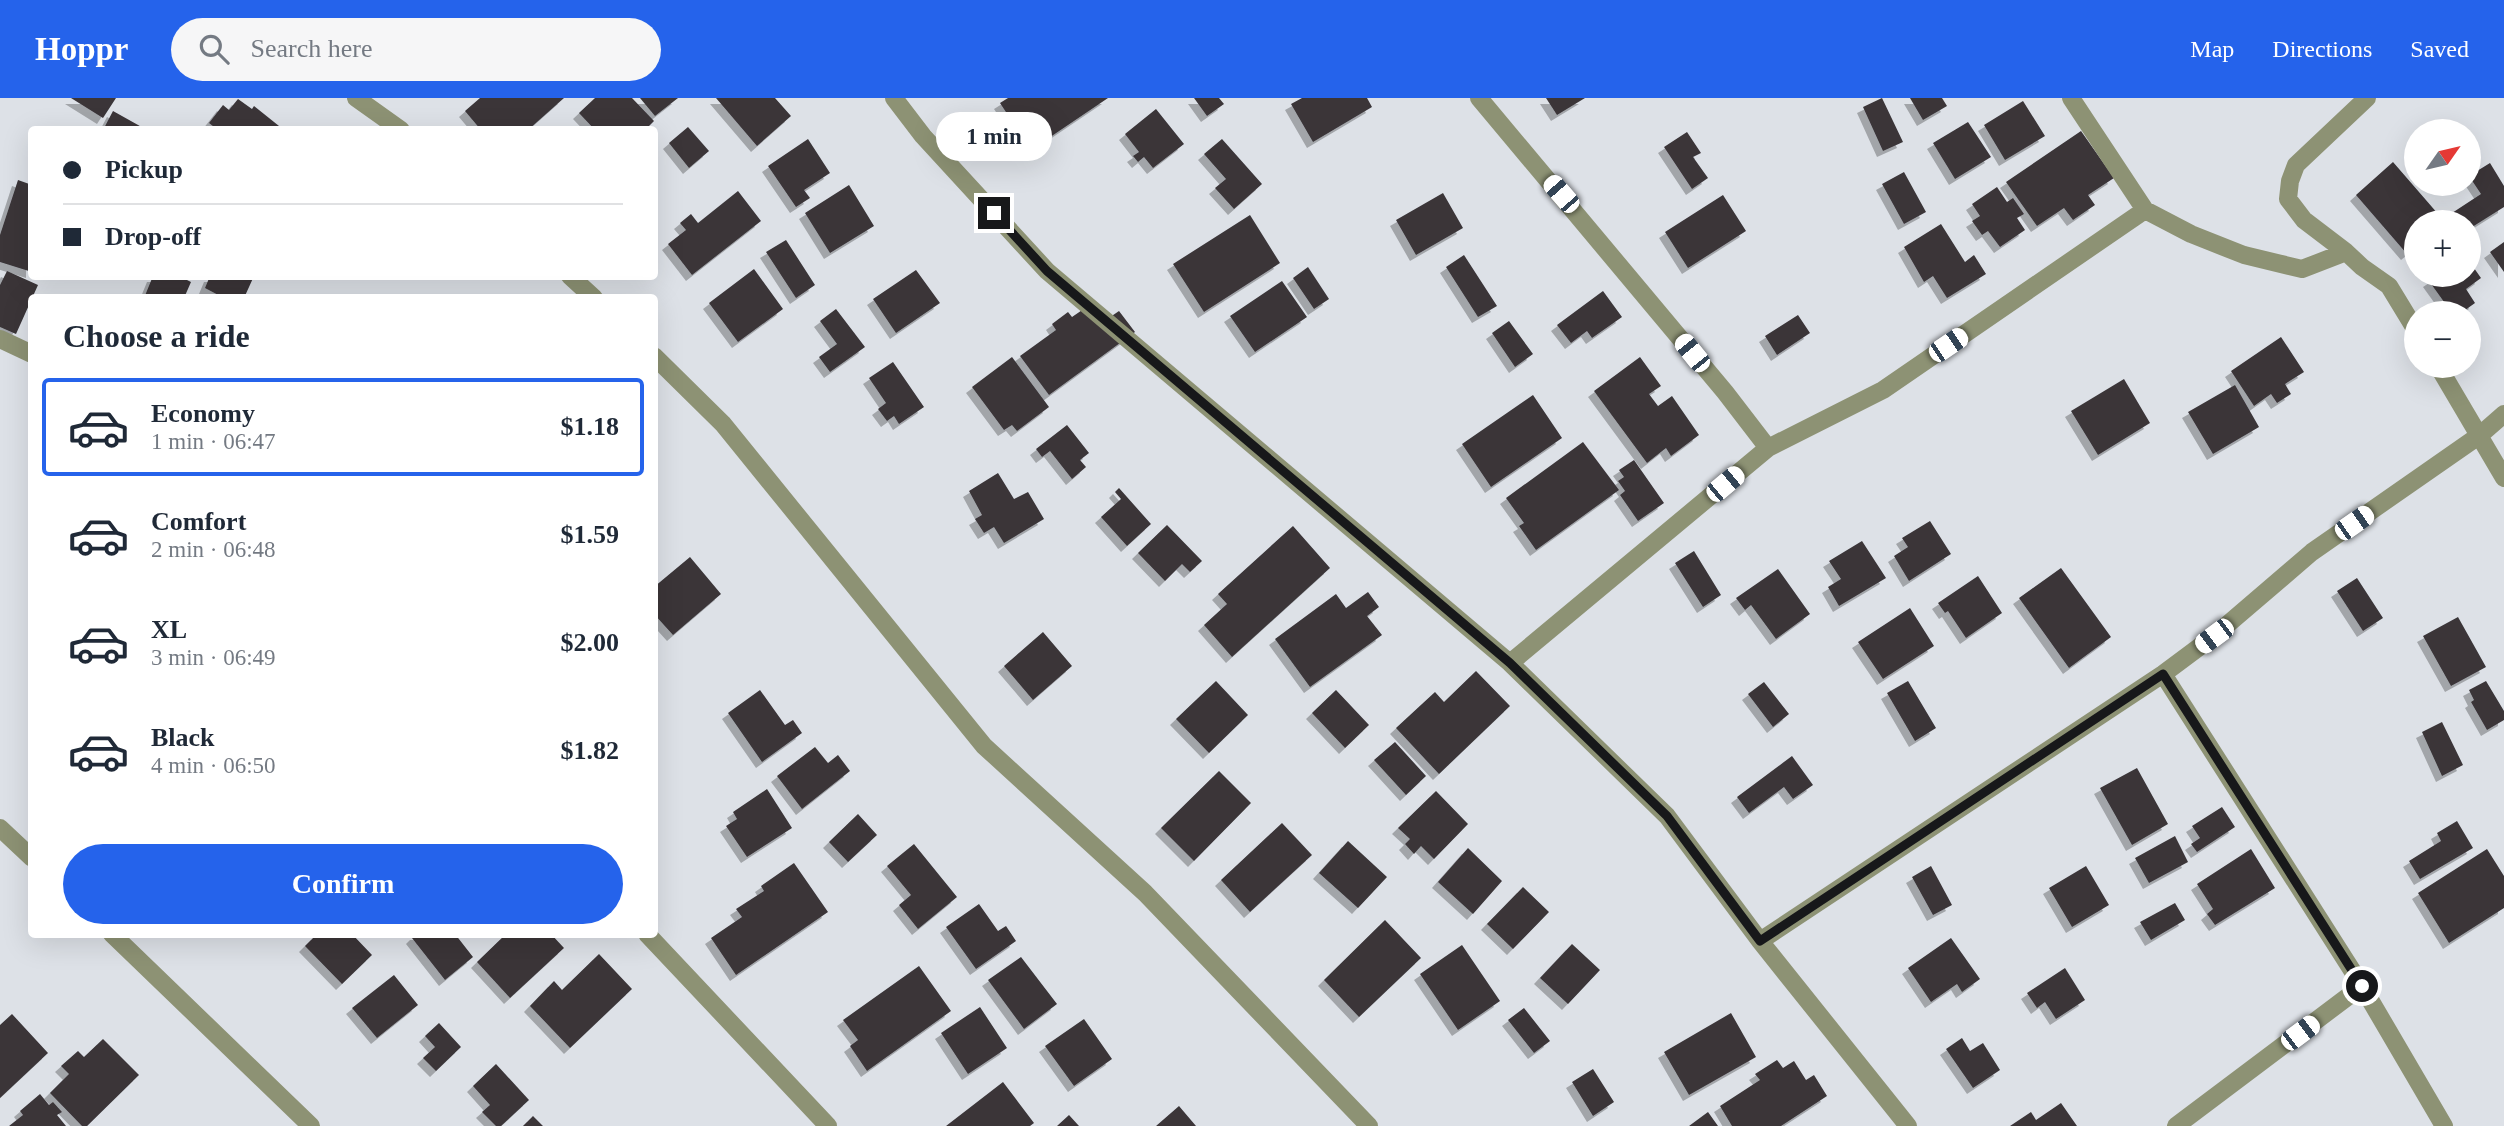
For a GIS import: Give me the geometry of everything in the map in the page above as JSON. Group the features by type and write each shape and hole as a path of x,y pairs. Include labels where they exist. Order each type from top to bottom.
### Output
{"street":[{"path":"356,98 395,126"},
{"path":"894,98 923,136 1047,271 1510,663 1667,816 1760,941 1908,1126"},
{"path":"1479,98 1768,448"},
{"path":"2071,98 2145,210 2191,234 2244,256 2302,270 2346,252"},
{"path":"2367,98 2296,165 2290,181 2288,199 2304,220 2389,286 2404,310"},
{"path":"1510,663 1768,448 1883,390 2145,210"},
{"path":"574,280 590,294"},
{"path":"0,338 28,352"},
{"path":"658,360 723,424 984,746 1145,893 1369,1126"},
{"path":"2445,378 2504,478"},
{"path":"1760,941 2163,674 2214,636 2312,552 2480,435 2504,414"},
{"path":"2163,674 2362,986 2444,1126"},
{"path":"0,828 28,854"},
{"path":"116,938 311,1126"},
{"path":"651,938 828,1126"},
{"path":"2176,1126 2362,986"}],"building":[{"path":"71,98 116,98 103,118"},
{"path":"480,98 564,98 532,126 478,126 465,111"},
{"path":"595,98 632,98 654,121 649,126 591,126 579,113"},
{"path":"640,98 678,98 655,116"},
{"path":"716,98 775,98 791,116 757,146"},
{"path":"1008,98 1108,98 1031,150 1000,103"},
{"path":"1194,98 1219,98 1224,104 1207,116"},
{"path":"1302,98 1367,98 1372,107 1313,142 1291,104"},
{"path":"1546,98 1585,98 1557,115"},
{"path":"1882,98 1903,142 1883,151 1863,107"},
{"path":"1910,98 1942,98 1947,106 1923,120"},
{"path":"238,99 252,109 254,106 279,126 213,126 209,123 223,105 229,110"},
{"path":"2023,101 2045,136 2005,160 1984,125"},
{"path":"1156,109 1184,144 1153,168 1144,157 1138,162 1133,156 1139,152 1125,134"},
{"path":"113,111 140,126 105,126"},
{"path":"1968,122 1991,157 1955,179 1933,143"},
{"path":"688,127 709,151 689,168 669,143"},
{"path":"2081,131 2114,178 2088,195 2095,205 2073,220 2064,208 2037,226 2006,182"},
{"path":"1687,132 1701,153 1693,157 1708,178 1692,189 1664,147"},
{"path":"808,139 830,173 804,190 810,198 796,207 768,166"},
{"path":"1222,139 1262,184 1234,209 1215,188 1226,179 1204,154"},
{"path":"2393,162 2404,175 2404,196 2422,196 2435,210 2404,210 2404,251 2356,195"},
{"path":"2490,163 2504,186 2504,207 2481,221 2481,210 2457,210 2482,196 2482,168"},
{"path":"1904,172 1926,212 1904,224 1882,184"},
{"path":"18,180 28,184 28,271 0,262 0,235"},
{"path":"849,185 874,226 830,253 805,213"},
{"path":"1997,187 2007,202 2013,198 2024,214 2017,218 2025,230 2000,247 1988,231 1982,235 1972,221 1980,216 1972,204"},
{"path":"738,191 761,221 692,275 668,244 686,230 680,223 691,214 698,223"},
{"path":"1443,193 1463,228 1416,255 1396,220"},
{"path":"1723,195 1746,231 1688,268 1665,232"},
{"path":"1250,215 1280,263 1204,312 1173,264"},
{"path":"1941,224 1965,262 1974,255 1986,274 1947,298 1933,276 1924,282 1904,247"},
{"path":"786,240 815,285 796,298 766,252"},
{"path":"2504,242 2504,272 2490,252"},
{"path":"1464,255 1497,306 1478,317 1446,267"},
{"path":"1308,267 1329,299 1314,309 1293,278"},
{"path":"754,269 783,309 738,342 709,303"},
{"path":"916,270 940,303 896,333 873,299"},
{"path":"7,271 38,285 34,294 28,294 28,307 16,334 0,327 0,285"},
{"path":"151,280 191,282 186,294 146,294"},
{"path":"208,280 252,280 246,294 216,294 205,288"},
{"path":"1282,281 1307,317 1255,352 1230,316"},
{"path":"2433,287 2469,287 2466,289 2474,301 2443,301"},
{"path":"1603,291 1622,317 1592,338 1587,331 1571,343 1557,325"},
{"path":"1091,304 1103,322 1119,311 1135,332 1049,395 1020,356 1056,330 1052,324 1068,312 1072,317"},
{"path":"836,309 865,347 830,372 819,357 837,344 820,321"},
{"path":"1798,315 1810,333 1777,355 1765,336"},
{"path":"1509,321 1533,354 1515,367 1492,333"},
{"path":"2281,337 2304,372 2285,384 2291,394 2277,403 2271,394 2254,406 2231,371"},
{"path":"1012,357 1049,407 1017,431 1012,425 1004,430 972,387"},
{"path":"1640,357 1661,386 1649,394 1658,406 1672,396 1699,435 1671,456 1666,448 1647,463 1594,391"},
{"path":"893,362 924,407 899,424 894,416 887,421 878,409 886,403 869,378"},
{"path":"2124,379 2150,423 2098,455 2071,411"},
{"path":"2235,385 2259,427 2213,454 2188,412"},
{"path":"1533,395 1562,438 1491,487 1462,444"},
{"path":"1067,425 1089,453 1080,460 1086,467 1072,479 1050,451 1042,457 1036,449"},
{"path":"1583,442 1619,490 1536,550 1519,526 1524,523 1506,498"},
{"path":"1634,460 1664,503 1638,521 1620,495 1625,491 1618,481 1624,477 1619,470"},
{"path":"998,473 1014,499 1028,492 1044,519 1004,543 994,527 984,533 975,519 982,515 969,491"},
{"path":"1119,488 1151,524 1127,546 1101,517 1121,499 1115,492"},
{"path":"1930,521 1951,554 1909,581 1894,556 1908,547 1902,538"},
{"path":"1167,525 1202,561 1190,572 1182,564 1165,581 1138,553"},
{"path":"1293,526 1330,568 1232,657 1204,625 1227,604 1218,594"},
{"path":"1862,541 1886,578 1839,606 1828,587 1841,579 1829,561"},
{"path":"1694,551 1721,595 1703,607 1675,563"},
{"path":"690,557 721,594 673,635 658,618 658,584"},
{"path":"2061,568 2111,637 2069,668 2019,598"},
{"path":"1778,569 1810,614 1776,639 1751,605 1745,610 1736,598"},
{"path":"1978,576 2002,613 1966,638 1948,611 1945,613 1938,603"},
{"path":"2357,578 2383,618 2363,631 2337,591"},
{"path":"1368,592 1379,607 1367,616 1382,635 1310,687 1275,639 1336,594 1346,608"},
{"path":"1910,608 1934,646 1883,679 1858,642"},
{"path":"2458,617 2486,667 2451,686 2423,636"},
{"path":"1043,632 1072,666 1033,700 1004,666"},
{"path":"1476,671 1510,706 1439,774 1396,728 1435,692 1444,702"},
{"path":"1216,681 1248,715 1209,753 1176,719"},
{"path":"1908,681 1936,728 1915,741 1887,693"},
{"path":"2486,681 2504,711 2504,720 2487,730 2471,702 2474,700 2469,690"},
{"path":"1764,682 1789,714 1773,727 1748,694"},
{"path":"760,690 785,725 793,720 802,733 762,762 728,713"},
{"path":"1336,690 1369,725 1345,748 1312,713"},
{"path":"2442,722 2463,765 2442,776 2422,732"},
{"path":"1395,742 1426,776 1406,795 1374,760"},
{"path":"815,747 828,763 838,755 850,771 802,809 777,776"},
{"path":"1792,756 1813,785 1793,799 1784,787 1749,813 1737,797"},
{"path":"2137,768 2168,824 2132,845 2100,788"},
{"path":"1219,771 1251,803 1194,861 1161,828"},
{"path":"767,789 792,828 747,857 726,826 737,819 733,812"},
{"path":"1436,791 1468,824 1434,859 1421,846 1414,854 1405,844 1410,839 1398,828"},
{"path":"2222,807 2235,827 2197,852 2191,844 2200,838 2192,826"},
{"path":"858,814 877,835 848,862 829,842"},
{"path":"2457,821 2473,848 2420,879 2409,861 2441,841 2437,833"},
{"path":"1282,823 1312,855 1250,912 1221,880"},
{"path":"2175,836 2188,862 2149,883 2135,858"},
{"path":"1348,841 1387,877 1358,908 1319,873"},
{"path":"914,844 957,897 918,929 899,905 911,895 887,866"},
{"path":"1468,848 1502,881 1473,914 1438,882"},
{"path":"2251,849 2275,888 2215,925 2207,914 2213,909 2197,884"},
{"path":"2487,849 2504,876 2504,908 2449,943 2418,893"},
{"path":"794,863 828,912 736,975 711,938 742,917 736,909 764,891 761,886"},
{"path":"1931,866 1952,905 1933,915 1912,877"},
{"path":"2086,866 2109,905 2072,927 2049,888"},
{"path":"1523,887 1549,912 1513,949 1487,924"},
{"path":"2175,903 2185,920 2151,940 2140,922"},
{"path":"979,904 998,931 1006,926 1016,941 976,969 946,927"},
{"path":"1385,920 1421,958 1359,1017 1324,980"},
{"path":"313,938 356,938 372,955 342,984 305,946"},
{"path":"412,938 458,938 473,957 445,980"},
{"path":"502,938 555,938 564,948 510,998 477,962"},
{"path":"1951,938 1980,979 1962,992 1957,984 1931,1002 1908,968"},
{"path":"1572,944 1600,970 1568,1004 1540,978"},
{"path":"1462,945 1500,1001 1458,1030 1420,974"},
{"path":"599,954 632,989 570,1048 530,1006 554,981 562,990"},
{"path":"1021,957 1057,1004 1024,1029 988,980"},
{"path":"919,966 951,1011 867,1071 850,1046 858,1040 843,1020"},
{"path":"2065,968 2085,1000 2056,1019 2045,1002 2037,1008 2027,993"},
{"path":"394,975 418,1005 377,1038 352,1008"},
{"path":"980,1007 1007,1048 968,1074 941,1033"},
{"path":"1524,1008 1550,1041 1534,1053 1508,1020"},
{"path":"1731,1013 1756,1057 1689,1095 1664,1052"},
{"path":"12,1014 48,1053 0,1098 0,1025"},
{"path":"1084,1019 1112,1059 1074,1086 1045,1046"},
{"path":"439,1023 461,1047 436,1071 423,1058 435,1047 425,1036"},
{"path":"1962,1038 1970,1051 1983,1043 2000,1070 1973,1088 1946,1049"},
{"path":"103,1039 139,1075 87,1126 82,1126 50,1093 69,1074 61,1066 78,1051 84,1057"},
{"path":"1777,1060 1783,1068 1794,1061 1806,1080 1814,1075 1827,1096 1781,1126 1732,1126 1720,1106 1760,1080 1755,1074"},
{"path":"496,1064 529,1100 501,1126 496,1126 482,1112 490,1105 473,1086"},
{"path":"1593,1069 1614,1102 1593,1116 1572,1082"},
{"path":"1003,1082 1034,1123 1030,1126 946,1126"},
{"path":"40,1094 49,1105 53,1102 62,1112 57,1115 66,1126 9,1126 23,1115 20,1111"},
{"path":"2061,1103 2077,1126 2010,1126 2031,1112 2036,1120"},
{"path":"1179,1106 1196,1126 1156,1126"},
{"path":"1708,1112 1718,1126 1689,1126"},
{"path":"1069,1115 1079,1126 1057,1126"},
{"path":"533,1116 543,1126 523,1126"}],"route":[{"path":"994,213 1047,271 1510,663 1667,816 1760,941 2163,674 2362,986"}]}
